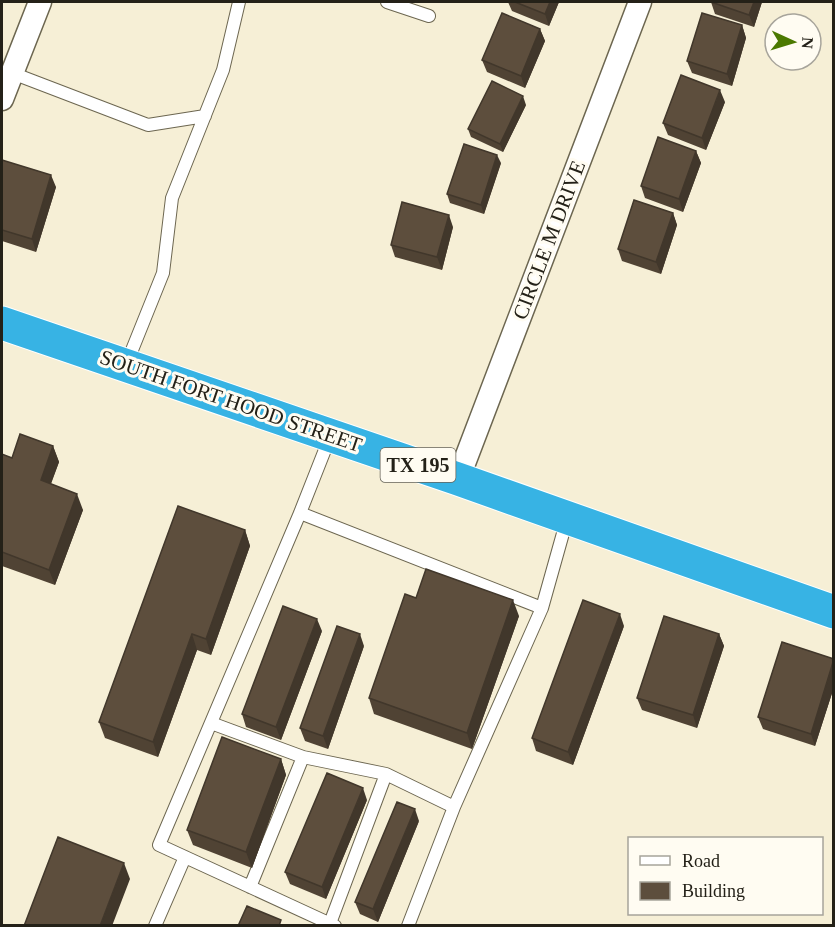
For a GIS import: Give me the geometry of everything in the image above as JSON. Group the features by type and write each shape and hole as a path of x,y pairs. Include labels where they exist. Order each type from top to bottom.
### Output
{"highway":[{"name":"SOUTH FORT HOOD STREET","path":"2,323 458,478 567,519 834,612"}],"street":[{"path":"2,99 40,2"},
{"name":"CIRCLE M DRIVE","path":"458,478 640,2"}],"lane":[{"path":"125,365 163,273 172,198 223,70 239,2"},
{"path":"387,2 429,16"},
{"path":"12,73 148,125 205,116"},
{"path":"330,436 300,513 159,845 331,925 386,774"},
{"path":"300,513 542,608"},
{"path":"408,926 454,807 542,608 567,519"},
{"path":"211,723 303,757 386,774 454,807"},
{"path":"250,887 303,757"},
{"path":"155,926 185,857"}],"building":[{"path":"515,2 550,2 545,14"},
{"path":"711,2 754,2 749,15"},
{"path":"502,13 540,29 521,76 482,60"},
{"path":"702,13 742,25 727,74 687,61"},
{"path":"681,75 720,90 702,138 663,123"},
{"path":"492,81 523,96 500,144 468,129"},
{"path":"658,137 696,151 679,199 641,186"},
{"path":"464,144 497,155 481,205 447,194"},
{"path":"2,160 51,175 32,239 2,230"},
{"path":"634,200 673,213 656,262 618,249"},
{"path":"402,202 449,215 437,257 391,245"},
{"path":"20,434 53,446 41,480 77,494 49,570 2,552 2,454 12,458"},
{"path":"178,506 245,530 206,639 192,634 153,742 99,722"},
{"path":"426,569 513,600 467,733 369,698 405,594 416,598"},
{"path":"583,600 620,614 568,752 532,738"},
{"path":"283,606 317,619 276,727 242,714"},
{"path":"664,616 719,634 693,715 637,698"},
{"path":"337,626 360,634 323,736 300,728"},
{"path":"782,642 834,659 811,734 758,717"},
{"path":"222,737 281,759 246,852 187,830"},
{"path":"327,773 363,788 322,887 285,872"},
{"path":"397,802 415,809 373,909 355,902"},
{"path":"58,837 124,863 100,926 24,926"},
{"path":"247,906 281,920 279,926 238,926"}]}
